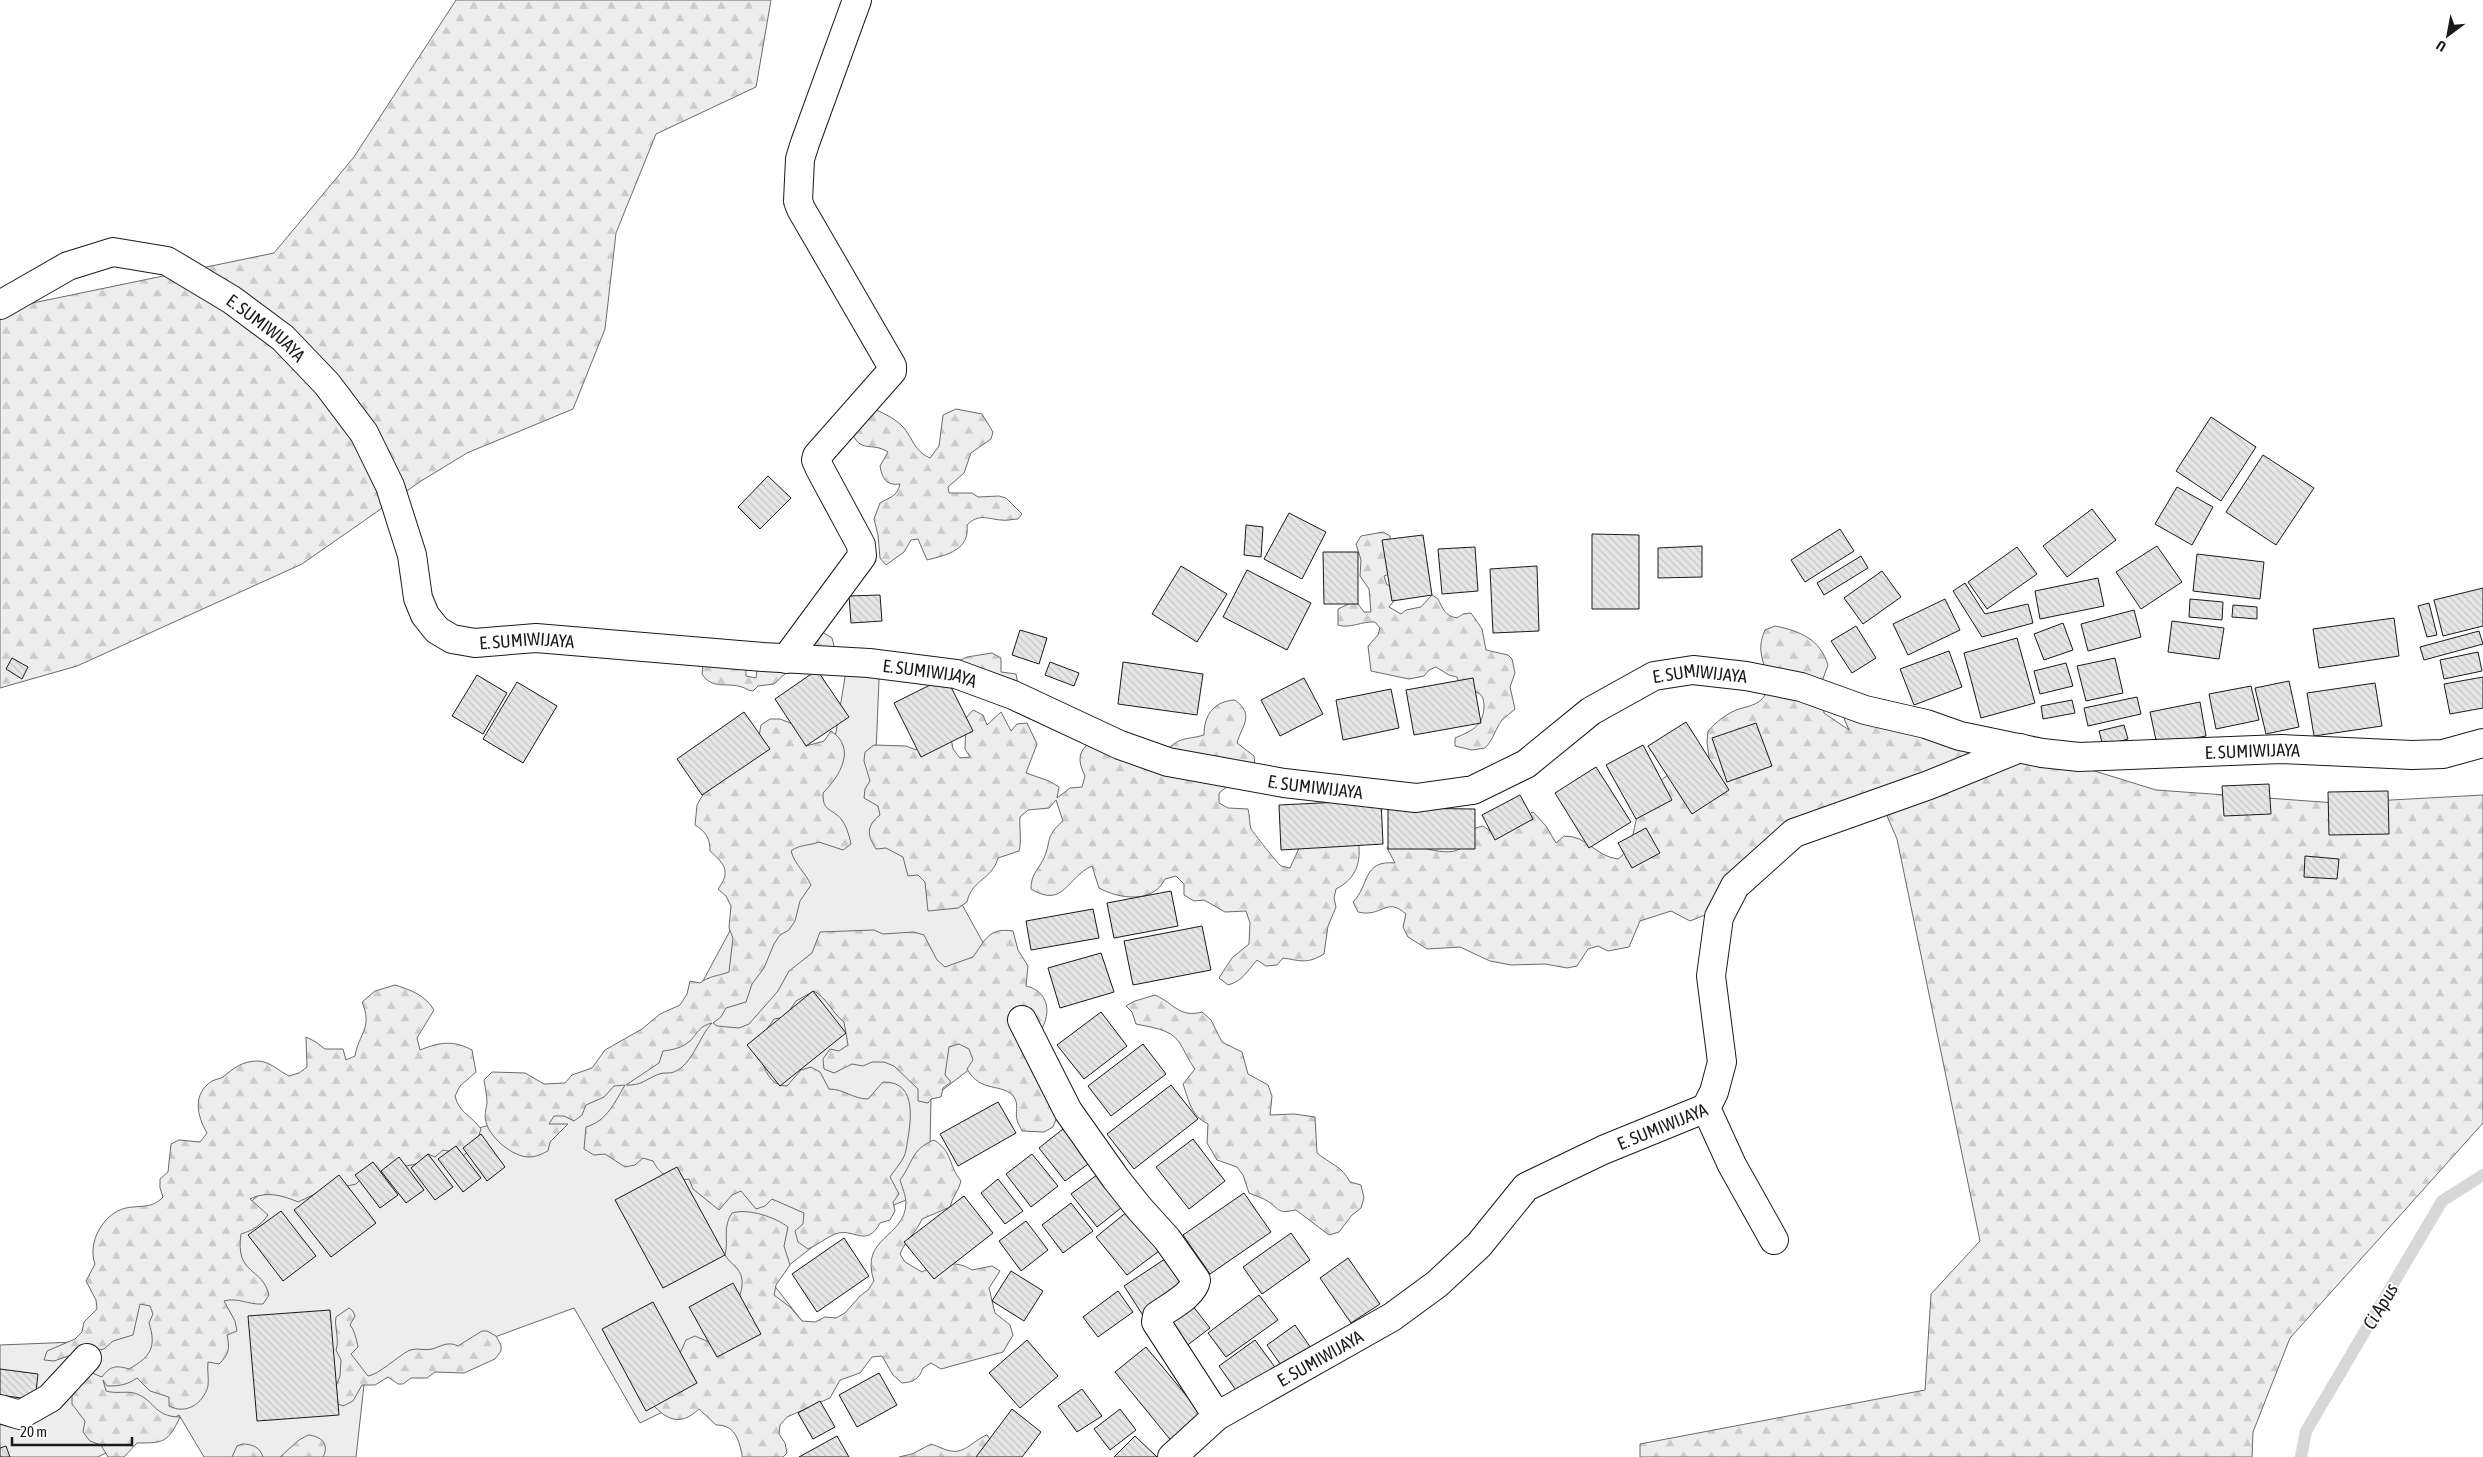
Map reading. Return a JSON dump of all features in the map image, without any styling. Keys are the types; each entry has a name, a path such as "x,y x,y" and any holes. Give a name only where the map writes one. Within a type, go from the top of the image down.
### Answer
{"street":[{"path":"786,658 862,556 861,545 820,469 816,460 817,456 892,371 892,366 798,201 800,158 857,0"},
{"name":"E. SUMIWIJAYA","path":"0,305 68,266 113,252 167,262 232,300 283,338 327,384 364,434 390,486 412,555 418,598 424,615 437,630 452,639 475,643 536,638 869,663 956,674 1013,695 1112,741 1168,762 1284,783 1416,798 1472,790 1526,764 1592,711 1654,676 1693,670 1746,676 1801,687 1866,710 1926,724 1960,736 2079,757 2281,749 2412,755 2443,754 2483,743"},
{"name":"E. SUMIWIJAYA","path":"1172,1457 1217,1416 1392,1317 1437,1284 1479,1245 1526,1187 1603,1150 1706,1108 1714,1092 1722,1062 1711,976 1719,918 1735,886 1794,833 1929,785 2020,748"},
{"path":"1022,1020 1068,1111 1116,1179 1138,1208 1167,1239 1196,1280 1195,1286 1190,1292 1156,1316 1156,1322 1217,1416"},
{"path":"1706,1108 1732,1165 1774,1240"},
{"path":"1,1410 20,1415 50,1398 87,1358"}],"green space":[{"path":"456,0 771,0 756,87 656,134 616,233 605,329 573,409 467,453 421,481 302,564 77,666 0,688 0,297 28,304 274,253 354,157"},
{"path":"874,409 901,425 918,449 930,458 939,446 943,415 956,409 982,414 993,432 991,439 971,453 964,473 948,487 949,493 972,493 978,497 999,496 1006,498 1022,514 1018,519 975,519 967,525 965,540 961,546 942,556 927,560 918,539 911,540 904,552 886,565 880,558 878,535 874,519 880,503 895,494 900,484 891,484 882,474 880,466 888,452 876,447 862,445 854,438 851,430"},
{"path":"1383,532 1390,536 1392,573 1384,576 1387,585 1394,586 1397,597 1389,607 1401,614 1406,610 1421,607 1432,595 1438,599 1445,612 1450,616 1457,618 1463,614 1471,613 1482,629 1486,650 1508,655 1512,659 1515,673 1510,687 1515,709 1502,720 1485,748 1472,750 1455,746 1455,738 1479,724 1484,705 1480,694 1460,685 1457,677 1449,675 1436,667 1429,670 1424,676 1409,679 1371,671 1368,646 1378,635 1380,628 1375,622 1347,626 1338,625 1338,609 1351,603 1358,604 1364,612 1371,612 1369,589 1360,576 1361,560 1356,544 1361,536"},
{"path":"1775,626 1801,634 1820,649 1828,665 1821,684 1824,713 1849,730 1832,690 2156,790 2336,803 2483,795 2483,1123 2290,1338 2253,1432 2252,1457 1640,1457 1640,1444 1925,1390 1931,1294 1980,1241 1897,839 1880,800 1813,824 1710,913 1690,921 1671,911 1640,921 1629,947 1608,951 1598,946 1588,949 1577,966 1567,968 1545,964 1511,965 1490,961 1460,947 1427,949 1408,937 1403,927 1406,914 1399,909 1388,907 1373,912 1358,912 1353,902 1368,875 1377,865 1395,863 1387,848 1393,839 1439,851 1456,851 1465,843 1472,829 1483,826 1490,831 1533,812 1546,826 1556,843 1564,836 1573,837 1586,842 1603,854 1618,859 1627,849 1641,806 1655,786 1664,778 1677,771 1710,765 1707,742 1708,731 1728,714 1755,704 1765,695 1768,683 1761,652 1761,643 1765,630"},
{"path":"822,632 832,638 836,653 787,672 774,684 758,686 751,691 743,687 715,684 706,679 702,674 703,665 746,669 746,676 756,678 757,670"},
{"path":"849,653 880,655 874,802 954,890 1028,1024 931,1099 929,1191 838,1227 770,1280 802,1321 714,1387 640,1423 574,1308 364,1385 356,1457 204,1457 179,1415 98,1457 0,1457 0,1345 75,1342 269,1187 543,1110 683,1018 808,786 834,744"},
{"path":"992,653 1001,658 1001,672 1016,674 1018,684 952,664 967,657"},
{"path":"1235,700 1241,705 1246,715 1237,743 1254,756 1255,765 1219,793 1219,803 1228,808 1248,809 1251,829 1281,866 1290,868 1300,846 1358,840 1359,856 1356,869 1343,885 1336,889 1334,898 1336,907 1328,926 1324,954 1313,959 1304,961 1283,958 1277,965 1266,966 1257,960 1241,978 1228,985 1219,978 1232,958 1249,944 1250,923 1246,911 1225,912 1204,900 1194,901 1184,895 1184,884 1176,876 1165,879 1160,887 1152,893 1144,896 1126,897 1099,888 1092,866 1058,893 1051,895 1042,894 1031,889 1033,877 1046,854 1053,831 1063,821 1056,800 1049,808 1028,810 1020,817 1019,851 998,858 991,871 973,889 967,902 958,908 928,911 925,882 918,875 908,876 903,857 886,848 876,849 871,839 870,827 880,815 878,806 864,798 865,789 870,781 864,761 865,752 874,745 906,746 916,750 923,743 951,738 953,749 960,758 970,757 965,749 966,718 973,710 983,715 987,725 1001,712 1011,731 1017,724 1027,723 1037,744 1026,773 1049,781 1059,787 1057,798 1070,788 1082,787 1085,776 1080,757 1085,747 1101,735 1166,751 1175,743 1184,739 1204,735 1206,721 1212,710 1221,703"},
{"path":"770,719 780,719 798,726 806,746 824,741 831,731 839,738 843,745 843,762 835,779 823,793 823,798 826,807 840,818 844,824 851,844 843,850 819,842 798,847 791,851 811,885 800,901 795,921 789,930 780,935 774,944 764,968 752,984 746,1002 726,1008 721,1017 713,1023 717,1026 739,1028 749,1024 778,991 789,971 812,953 820,932 874,930 883,934 914,932 924,935 937,960 945,967 973,957 988,936 993,933 1005,930 1013,931 1018,950 1028,966 1026,986 1039,992 1046,1003 1046,1016 1041,1030 1057,1117 1053,1127 1044,1132 1022,1131 1017,1120 1014,1097 1004,1090 985,1085 973,1077 967,1069 973,1060 969,1049 959,1044 949,1047 945,1075 951,1082 943,1088 941,1097 931,1099 928,1103 918,1101 918,1089 894,1066 884,1062 872,1062 863,1066 852,1064 834,1073 824,1069 823,1059 830,1049 839,1051 848,1045 844,1022 823,998 814,991 796,1001 785,1017 774,1019 766,1032 762,1043 762,1051 768,1075 779,1085 787,1086 801,1070 811,1067 820,1072 829,1089 863,1099 868,1099 883,1082 895,1084 903,1089 908,1097 910,1118 905,1153 890,1177 899,1194 893,1202 895,1211 890,1220 880,1223 870,1235 835,1234 808,1249 798,1242 795,1231 803,1224 804,1213 772,1199 765,1206 756,1209 741,1191 732,1195 719,1210 693,1189 689,1179 677,1180 668,1177 660,1171 653,1161 643,1158 635,1165 625,1167 605,1154 594,1155 584,1149 586,1127 605,1116 625,1085 614,1086 604,1097 586,1105 582,1115 574,1121 564,1116 554,1116 549,1124 568,1124 550,1142 548,1151 534,1156 529,1157 516,1154 503,1146 488,1128 485,1117 487,1103 484,1080 492,1072 525,1073 544,1084 565,1083 572,1075 592,1068 605,1050 642,1029 660,1014 680,1005 687,994 690,981 700,983 710,977 729,972 733,938 729,928 731,906 726,896 718,889 725,873 723,864 710,851 707,836 695,825 697,805 709,784 759,736 761,725","holes":["712,1023 691,1057 680,1068 672,1073 659,1074 640,1083 626,1085 659,1063 663,1051 684,1045 701,1028"]},
{"path":"395,985 422,997 434,1010 417,1038 420,1050 434,1045 452,1043 472,1050 476,1072 460,1086 455,1096 459,1106 481,1129 476,1144 460,1159 453,1152 443,1150 435,1157 428,1154 421,1163 401,1167 395,1177 371,1169 356,1184 317,1193 298,1202 274,1195 262,1195 250,1199 268,1215 257,1227 241,1234 240,1247 245,1264 261,1279 269,1295 263,1304 234,1300 224,1301 235,1321 237,1331 227,1335 228,1351 225,1358 219,1364 208,1362 208,1386 206,1392 198,1403 193,1406 182,1409 169,1406 169,1397 150,1391 137,1378 126,1384 115,1386 107,1386 103,1380 106,1391 134,1393 146,1399 164,1414 180,1417 172,1432 164,1440 153,1443 137,1443 124,1457 108,1457 101,1445 90,1441 83,1432 85,1421 72,1404 72,1393 82,1374 92,1373 102,1377 114,1367 129,1369 147,1356 152,1345 149,1323 153,1314 150,1306 140,1304 133,1335 113,1341 104,1349 74,1354 54,1361 44,1360 47,1351 75,1339 82,1332 84,1322 97,1309 96,1300 86,1281 95,1264 93,1247 99,1230 110,1216 118,1211 150,1205 163,1197 160,1179 168,1172 171,1144 179,1140 200,1142 207,1133 201,1120 198,1106 201,1092 212,1081 252,1061 262,1061 289,1076 299,1073 307,1067 306,1037 325,1049 343,1049 346,1060 355,1056 366,1024 362,1002 375,991"},
{"path":"1155,995 1182,1012 1202,1012 1211,1020 1222,1042 1242,1052 1248,1074 1268,1085 1272,1096 1270,1115 1294,1114 1315,1117 1317,1153 1339,1169 1350,1182 1361,1185 1364,1198 1361,1208 1352,1215 1339,1232 1329,1235 1296,1210 1281,1211 1267,1201 1249,1193 1243,1175 1237,1167 1217,1160 1207,1143 1208,1124 1202,1121 1194,1112 1183,1084 1195,1069 1181,1045 1171,1034 1165,1031 1136,1024 1132,1012 1126,1006"},
{"path":"934,1140 947,1154 961,1181 960,1185 950,1207 922,1219 900,1254 905,1262 922,1272 934,1266 947,1264 960,1265 972,1270 992,1266 1000,1271 989,1288 995,1313 1010,1325 1013,1335 1003,1352 941,1369 931,1363 923,1368 916,1379 902,1383 893,1375 882,1356 872,1357 860,1373 840,1380 830,1398 787,1417 780,1425 779,1434 785,1443 787,1453 783,1457 742,1457 739,1442 734,1433 727,1427 716,1425 699,1409 686,1418 675,1419 669,1418 652,1404 673,1358 681,1351 686,1340 695,1336 713,1344 734,1309 741,1290 742,1281 738,1269 725,1255 726,1229 732,1213 761,1214 788,1227 784,1246 790,1265 776,1285 774,1295 790,1307 802,1321 815,1322 825,1317 836,1318 845,1313 868,1290 874,1281 871,1266 877,1246 904,1215 906,1200 900,1180 917,1152"},
{"path":"349,1308 355,1316 350,1325 358,1347 351,1354 368,1376 377,1373 408,1351 432,1349 448,1344 458,1346 482,1331 487,1331 496,1336 501,1345 501,1351 495,1359 464,1373 435,1372 427,1378 411,1378 403,1384 398,1384 388,1377 375,1385 362,1385 353,1401 343,1406 338,1404 336,1386 340,1376 341,1360 336,1350 336,1317"},
{"path":"308,1435 317,1437 323,1442 325,1452 323,1457 280,1457 299,1440"},
{"path":"987,1435 993,1443 984,1457 899,1457 912,1454 931,1444 948,1450 961,1450"},
{"path":"242,1444 255,1447 263,1457 232,1457 237,1446"}],"building":[{"path":"2211,417 2256,447 2221,501 2176,471"},
{"path":"2263,455 2314,488 2276,545 2226,512"},
{"path":"768,476 791,498 760,529 738,507"},
{"path":"2177,487 2213,507 2192,545 2155,524"},
{"path":"2092,509 2116,540 2067,577 2043,546"},
{"path":"1289,513 1326,532 1302,579 1264,559"},
{"path":"1246,525 1263,527 1261,557 1244,555"},
{"path":"1840,529 1854,551 1805,582 1791,560"},
{"path":"1592,534 1639,535 1639,609 1592,609"},
{"path":"1423,535 1432,595 1392,601 1382,540"},
{"path":"1702,546 1702,577 1658,578 1658,548"},
{"path":"2157,546 2182,582 2141,609 2116,572"},
{"path":"1475,547 1478,591 1442,594 1438,549"},
{"path":"2017,547 2037,574 1987,609 1968,582"},
{"path":"1323,552 1358,552 1358,604 1324,604"},
{"path":"2197,554 2264,562 2260,599 2193,591"},
{"path":"1861,556 1868,568 1824,595 1817,583"},
{"path":"1181,566 1227,594 1197,642 1152,614"},
{"path":"1537,566 1539,631 1493,633 1490,569"},
{"path":"1247,570 1311,603 1287,650 1223,617"},
{"path":"1882,571 1901,597 1863,624 1844,598"},
{"path":"2098,578 2104,606 2040,619 2035,591"},
{"path":"1965,583 1985,614 2028,604 2033,623 1982,637 1953,591"},
{"path":"2483,588 2483,626 2443,636 2434,600"},
{"path":"880,595 882,621 851,623 849,596"},
{"path":"1945,599 1960,630 1908,655 1893,624"},
{"path":"2190,599 2223,602 2222,620 2189,617"},
{"path":"2429,603 2437,635 2427,637 2418,606"},
{"path":"2233,605 2257,607 2257,619 2232,617"},
{"path":"2134,610 2141,637 2088,651 2081,624"},
{"path":"2394,618 2399,656 2319,668 2313,629"},
{"path":"2172,621 2224,628 2219,659 2168,652"},
{"path":"2063,623 2073,650 2044,660 2034,634"},
{"path":"1856,626 1876,658 1852,673 1831,641"},
{"path":"1020,630 1047,638 1039,664 1012,655"},
{"path":"2479,631 2483,644 2424,660 2420,647"},
{"path":"2017,638 2035,703 1981,718 1964,653"},
{"path":"1949,651 1962,687 1914,705 1900,669"},
{"path":"2478,652 2482,671 2444,679 2440,660"},
{"path":"12,658 28,667 22,679 6,669"},
{"path":"2115,658 2123,693 2086,701 2077,666"},
{"path":"1050,662 1079,673 1074,686 1045,675"},
{"path":"1123,662 1203,674 1197,715 1118,704"},
{"path":"2066,663 2073,686 2040,694 2034,671"},
{"path":"817,670 849,717 806,746 775,699"},
{"path":"477,675 507,693 483,734 452,716"},
{"path":"946,677 973,731 921,757 894,703"},
{"path":"2483,677 2483,708 2450,714 2444,684"},
{"path":"1304,678 1323,714 1280,736 1261,700"},
{"path":"1473,678 1481,723 1414,735 1406,690"},
{"path":"2289,681 2299,727 2266,734 2255,688"},
{"path":"517,682 557,706 523,763 483,739"},
{"path":"2375,683 2382,726 2314,736 2307,693"},
{"path":"2251,686 2259,720 2216,729 2209,694"},
{"path":"1391,689 1399,728 1343,740 1336,700"},
{"path":"2137,697 2141,714 2088,726 2084,708"},
{"path":"2072,700 2075,713 2043,719 2041,706"},
{"path":"2200,702 2206,736 2157,745 2150,712"},
{"path":"744,712 770,749 702,795 677,759"},
{"path":"1686,722 1729,790 1692,814 1648,746"},
{"path":"1756,723 1772,766 1727,782 1712,738"},
{"path":"2124,725 2128,739 2103,746 2099,731"},
{"path":"1643,745 1672,800 1636,819 1606,765"},
{"path":"1596,767 1631,822 1589,848 1555,793"},
{"path":"2269,784 2271,814 2224,816 2222,786"},
{"path":"2388,791 2389,834 2329,835 2328,792"},
{"path":"1520,795 1533,819 1495,840 1482,815"},
{"path":"1381,800 1383,844 1281,850 1279,805"},
{"path":"1388,808 1475,809 1475,849 1388,849"},
{"path":"1646,828 1660,853 1632,868 1618,843"},
{"path":"2305,856 2339,859 2337,879 2304,877"},
{"path":"1171,891 1178,926 1114,938 1107,903"},
{"path":"1093,909 1099,938 1031,950 1026,921"},
{"path":"1202,926 1211,970 1133,985 1124,941"},
{"path":"1101,953 1114,992 1060,1008 1048,968"},
{"path":"813,991 846,1033 780,1086 747,1045"},
{"path":"1101,1012 1127,1046 1084,1079 1057,1045"},
{"path":"1143,1044 1166,1074 1111,1116 1088,1086"},
{"path":"1171,1085 1198,1119 1134,1169 1107,1134"},
{"path":"998,1102 1016,1133 958,1166 940,1134"},
{"path":"1068,1125 1095,1159 1065,1181 1039,1148"},
{"path":"481,1134 505,1167 487,1181 463,1148"},
{"path":"1193,1139 1225,1181 1189,1209 1156,1167"},
{"path":"456,1146 481,1178 463,1192 438,1159"},
{"path":"428,1154 453,1187 435,1200 411,1168"},
{"path":"1032,1154 1058,1186 1031,1207 1006,1174"},
{"path":"399,1157 424,1190 406,1203 381,1171"},
{"path":"373,1162 398,1195 380,1208 355,1175"},
{"path":"677,1167 725,1255 663,1288 615,1200"},
{"path":"1101,1172 1126,1204 1097,1227 1071,1194"},
{"path":"339,1175 376,1223 331,1257 294,1210"},
{"path":"998,1179 1023,1211 1005,1224 981,1193"},
{"path":"1244,1193 1271,1232 1210,1274 1183,1235"},
{"path":"964,1196 993,1233 934,1279 904,1242"},
{"path":"1071,1203 1093,1231 1063,1253 1042,1225"},
{"path":"281,1211 316,1256 283,1281 248,1235"},
{"path":"1128,1211 1159,1251 1127,1275 1096,1237"},
{"path":"1026,1221 1048,1250 1021,1271 999,1241"},
{"path":"1291,1233 1310,1260 1262,1294 1243,1267"},
{"path":"844,1238 869,1276 817,1312 792,1274"},
{"path":"1168,1257 1189,1288 1144,1317 1124,1286"},
{"path":"1348,1258 1380,1304 1351,1323 1320,1278"},
{"path":"1011,1271 1043,1291 1024,1321 992,1301"},
{"path":"733,1283 761,1334 717,1357 689,1307"},
{"path":"1118,1291 1133,1312 1098,1337 1083,1317"},
{"path":"1259,1295 1278,1320 1226,1357 1208,1333"},
{"path":"653,1302 697,1383 646,1411 602,1329"},
{"path":"1192,1305 1210,1328 1185,1347 1167,1323"},
{"path":"330,1310 339,1415 257,1421 248,1316"},
{"path":"1295,1325 1311,1348 1283,1368 1267,1345"},
{"path":"1027,1340 1058,1376 1020,1408 989,1373"},
{"path":"1255,1340 1277,1370 1240,1396 1219,1366"},
{"path":"1146,1347 1205,1418 1173,1443 1115,1372"},
{"path":"0,1369 38,1374 35,1400 0,1395"},
{"path":"879,1373 897,1405 857,1427 839,1395"},
{"path":"1082,1389 1102,1416 1077,1432 1058,1406"},
{"path":"820,1401 835,1427 813,1439 798,1413"},
{"path":"1012,1409 1041,1432 1022,1457 976,1457"},
{"path":"1120,1409 1136,1430 1110,1450 1094,1429"},
{"path":"837,1436 849,1457 799,1457"},
{"path":"1135,1436 1157,1457 1114,1457"},
{"path":"6,1446 10,1457 0,1457 0,1448"}],"waterway":[{"name":"Ci Apus","path":"2301,1457 2306,1431 2442,1201 2483,1175"}]}
